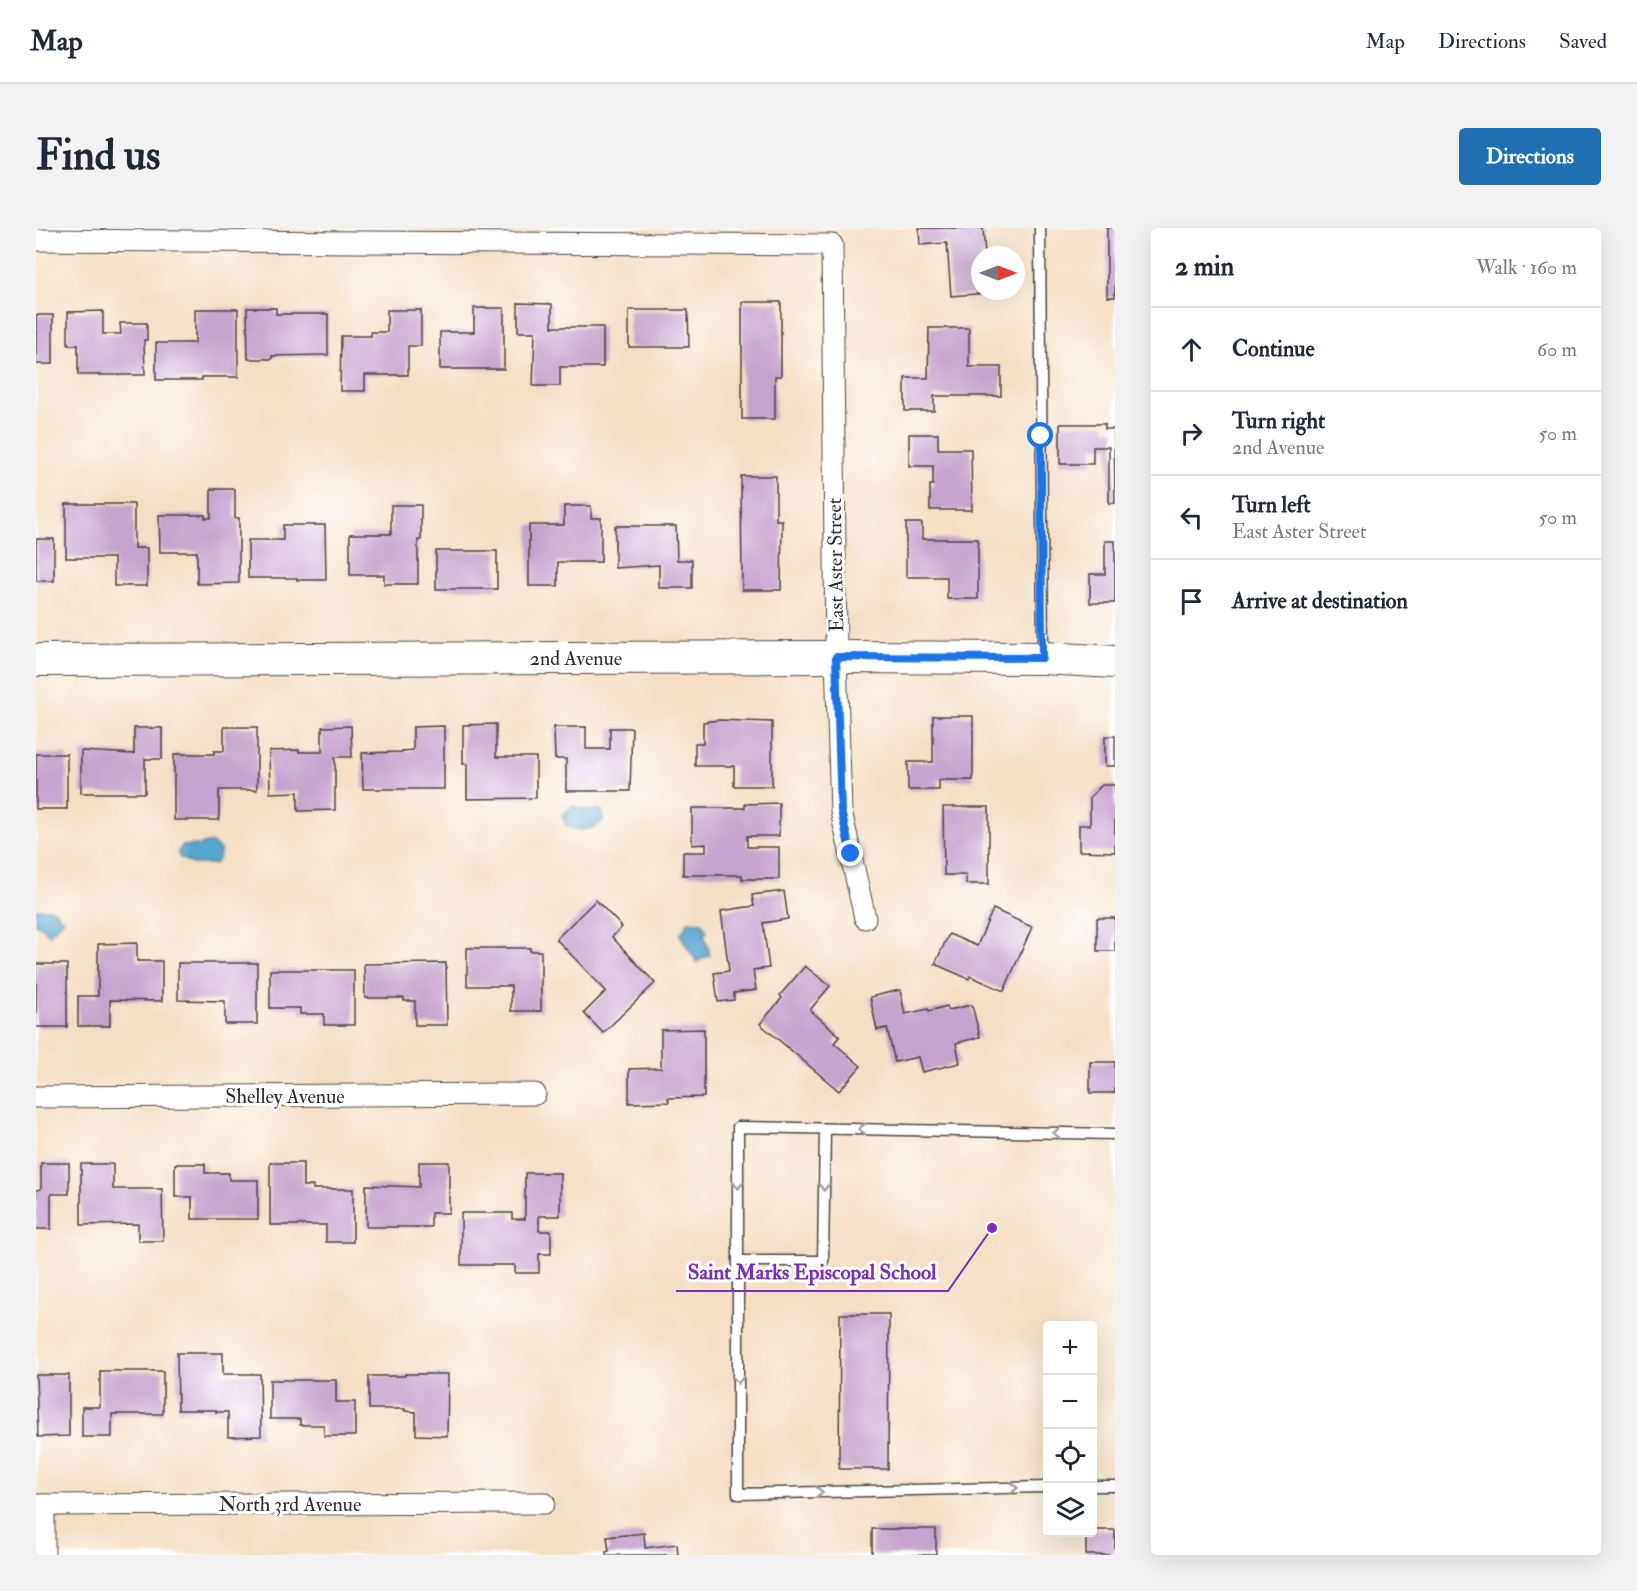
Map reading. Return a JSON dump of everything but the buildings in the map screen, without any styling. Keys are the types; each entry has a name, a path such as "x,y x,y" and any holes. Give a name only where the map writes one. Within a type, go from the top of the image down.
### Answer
{"street":[{"name":"East Aster Street","path":"36,240 832,245 836,657 841,811 866,918"},
{"name":"2nd Avenue","path":"36,660 836,657 1042,658 1115,662"},
{"name":"Shelley Avenue","path":"36,1097 535,1095"},
{"name":"North 3rd Avenue","path":"40,1505 544,1503"},
{"path":"40,1505 44,1555"}],"lane":[{"path":"1040,228 1042,658"},
{"path":"1043,1487 738,1494 738,1127 1115,1134"},
{"path":"738,1261 823,1261 825,1129"},
{"path":"1097,1486 1115,1486"}],"water":[{"path":"573,806 586,810 600,810 603,813 603,821 592,828 573,829 564,821 562,815"},
{"path":"212,843 220,850 215,864 192,864 179,857 178,852 182,846"},
{"path":"36,909 53,909 63,920 49,935 43,927 36,925"},
{"path":"689,921 702,922 707,932 704,934 710,955 697,962 680,935"}],"place":[{"name":"Saint Marks Episcopal School","path":"992,1228"}],"route":[{"path":"851,854 841,811 836,657 1042,658 1041,436"}]}
